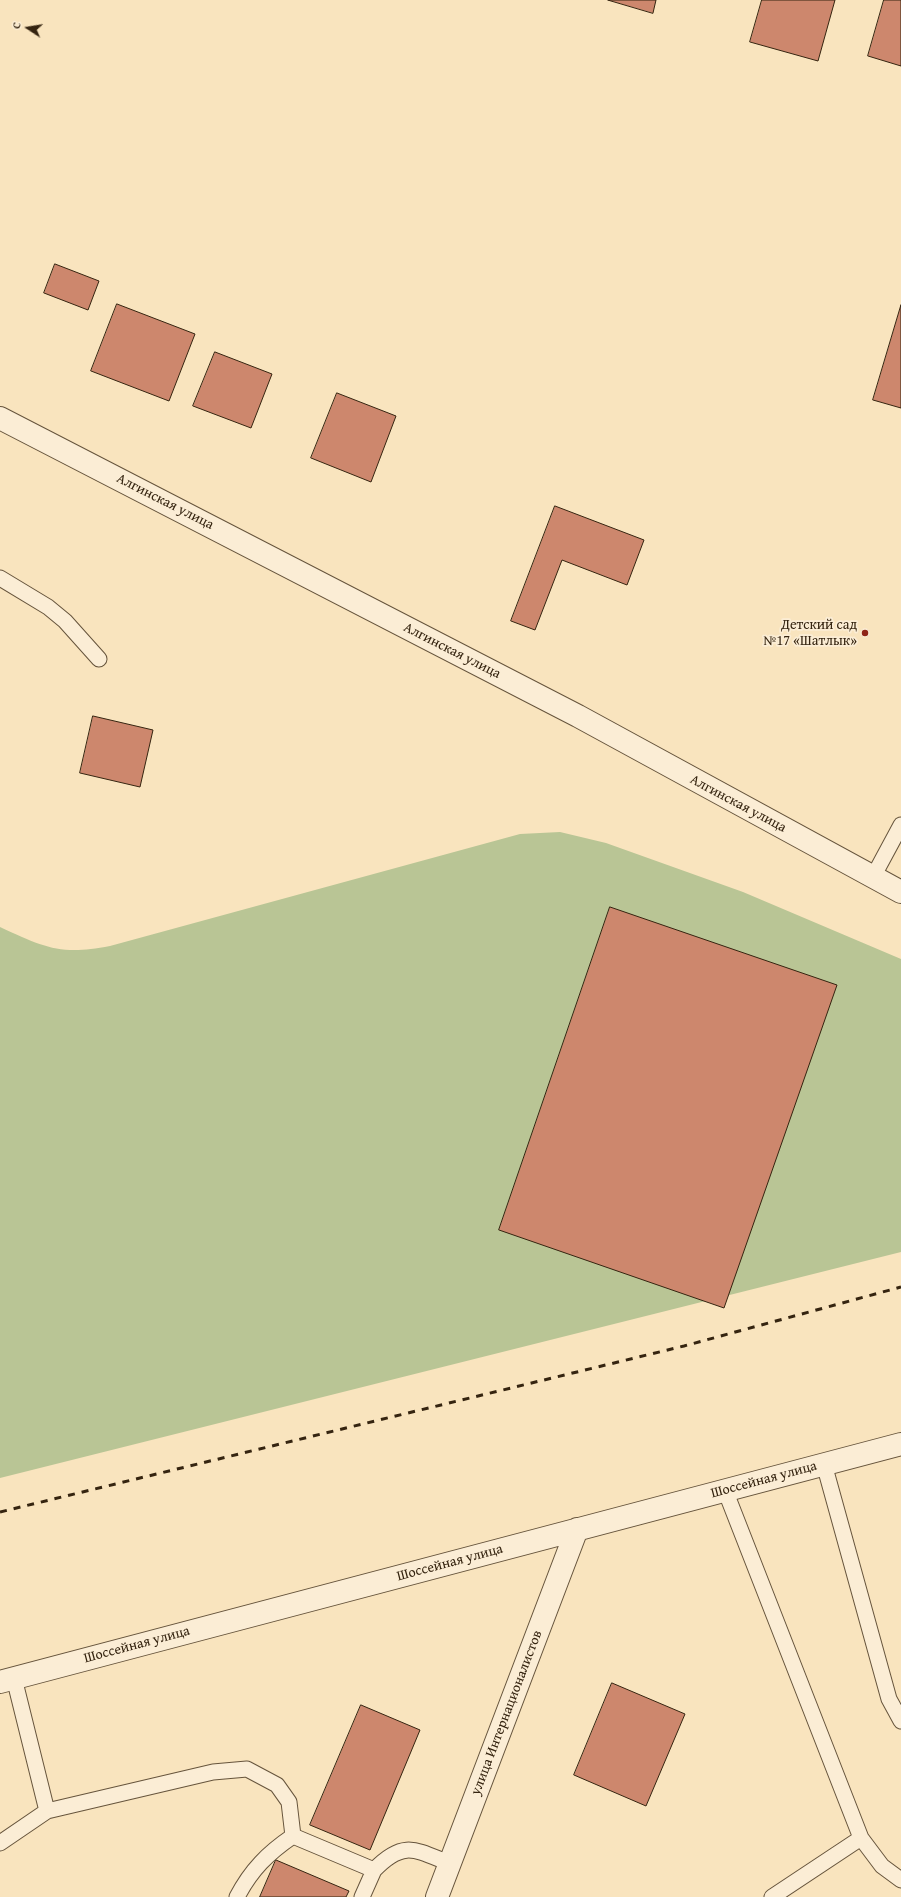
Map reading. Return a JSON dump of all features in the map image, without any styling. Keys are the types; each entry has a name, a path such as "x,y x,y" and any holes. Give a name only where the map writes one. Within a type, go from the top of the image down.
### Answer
{"street":[{"name":"Алгинская улица","path":"0,418 578,716 901,892"},
{"name":"Шоссейная улица","path":"7,1680 901,1444"},
{"name":"улица Интернационалистов","path":"437,1897 451,1864 577,1529"}],"lane":[{"path":"0,578 48,607 65,621 100,659"},
{"path":"873,877 901,825"},
{"path":"824,1464 889,1699 901,1721"},
{"path":"725,1490 861,1838 882,1866 901,1880"},
{"path":"7,1680 47,1811"},
{"path":"0,1843 47,1811 213,1772 247,1769 277,1785 289,1802 293,1836"},
{"path":"293,1836 374,1870"},
{"path":"237,1897 247,1878 261,1862 274,1849 293,1836"},
{"path":"772,1897 861,1838"},
{"path":"362,1897 374,1870 385,1858 398,1852 414,1849 451,1864"}],"green space":[{"path":"560,832 606,843 743,892 901,959 901,1252 0,1478 0,927 29,940 53,948 65,950 93,949 110,946 520,834"}],"building":[{"path":"608,0 656,0 653,13"},
{"path":"762,0 835,0 818,61 750,42"},
{"path":"884,0 901,0 901,66 868,56"},
{"path":"55,264 99,281 88,310 44,293"},
{"path":"117,304 195,334 169,401 91,371"},
{"path":"901,305 901,408 873,400"},
{"path":"215,352 272,374 251,428 193,406"},
{"path":"337,393 396,416 371,482 311,458"},
{"path":"555,506 644,540 627,585 562,560 535,630 511,621"},
{"path":"93,716 153,730 140,787 80,773"},
{"path":"610,907 837,985 724,1308 499,1230"},
{"path":"612,1683 685,1714 646,1806 574,1775"},
{"path":"361,1705 420,1730 370,1850 310,1825"},
{"path":"276,1860 349,1891 346,1897 260,1897"}],"railway":[{"path":"0,1512 684,1346 901,1287"}],"place":[{"name":"Детский сад №17 «Шатлык»","path":"865,633"}]}
